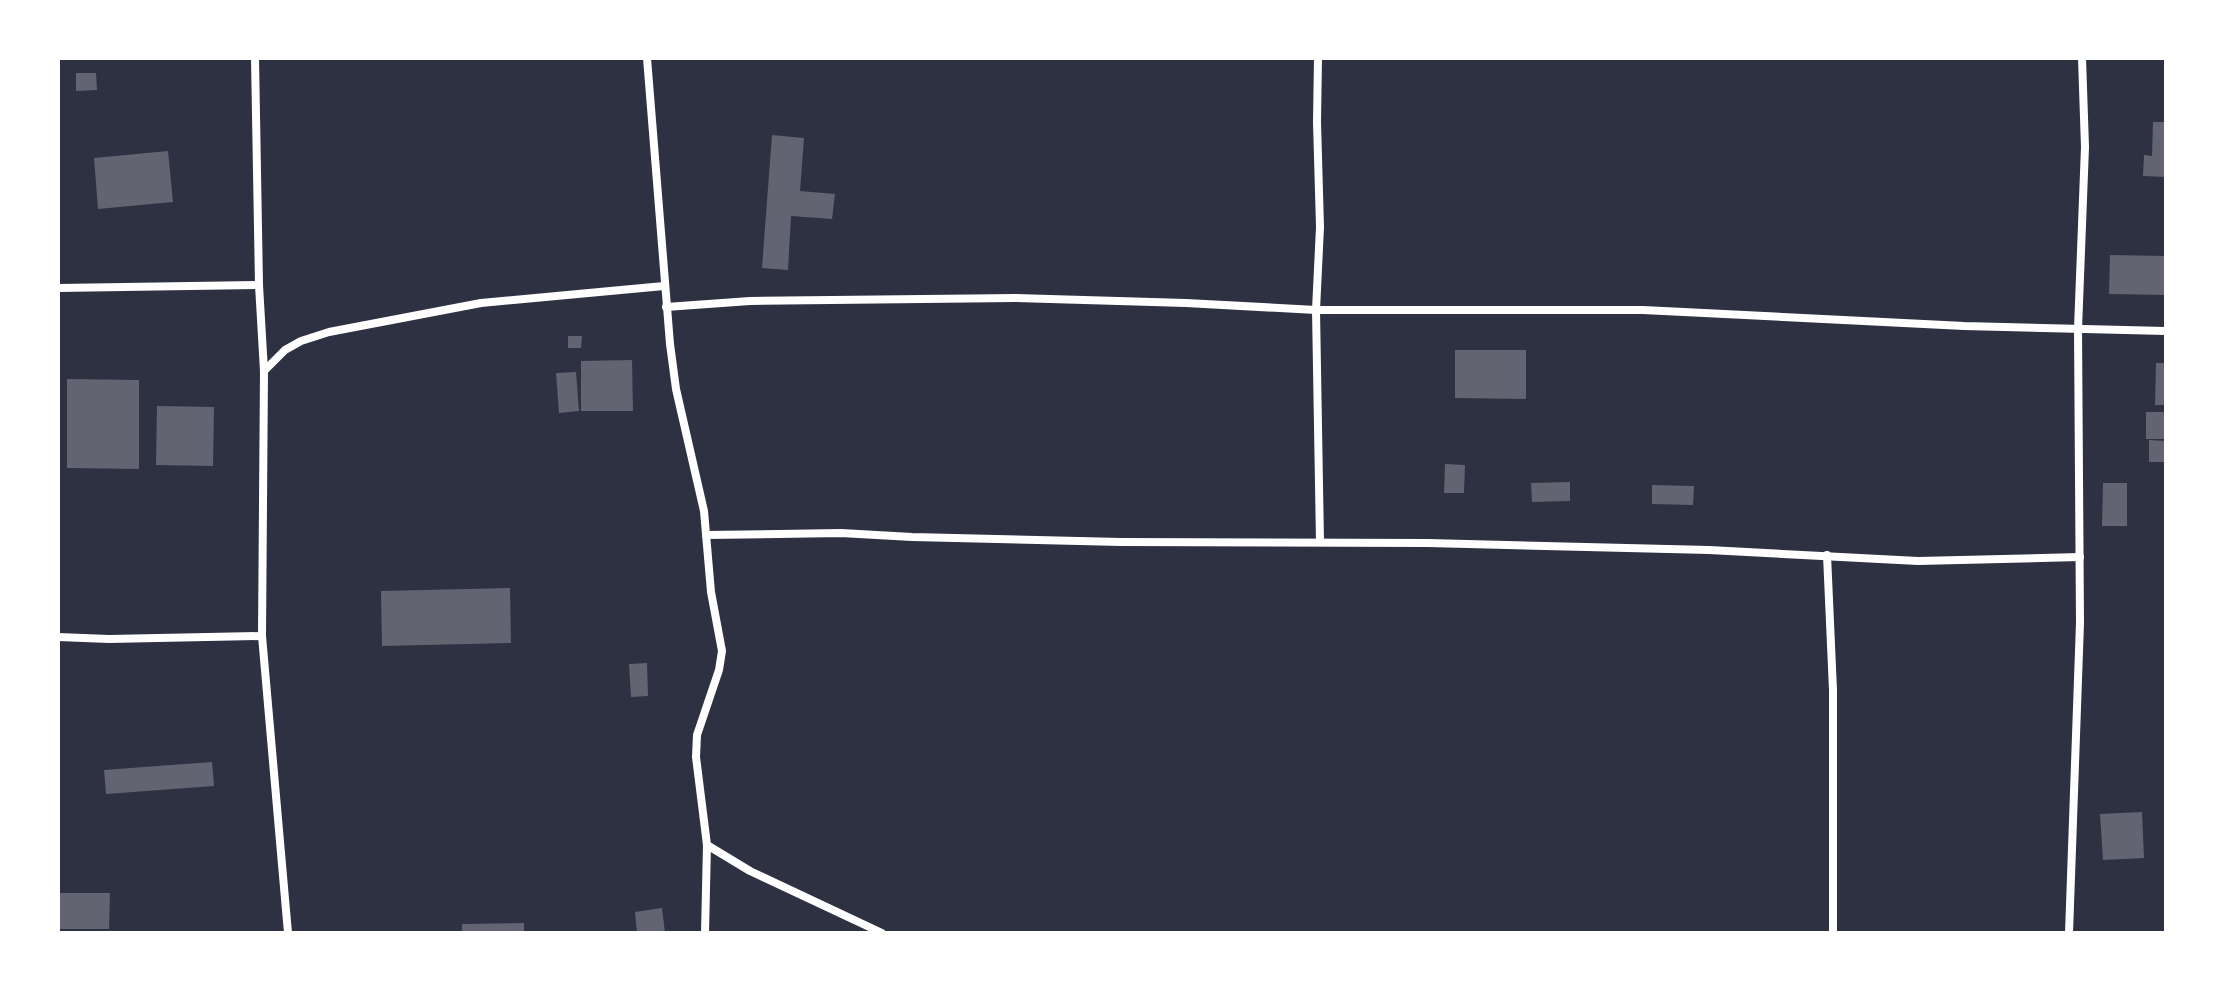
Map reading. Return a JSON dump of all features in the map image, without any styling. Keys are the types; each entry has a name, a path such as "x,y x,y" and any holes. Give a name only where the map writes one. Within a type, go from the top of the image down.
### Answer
{"street":[{"path":"255,58 259,285 264,371 262,636 288,933"},
{"path":"647,58 664,286 676,389 695,466 722,651 719,670 697,735 696,757 707,845 705,933"},
{"path":"1318,58 1320,227 1316,310 1320,542"},
{"path":"2069,933 2080,557 2078,329 2085,147 2082,58"},
{"path":"58,288 259,285"},
{"path":"264,371 285,350 329,332 481,303 664,286"},
{"path":"666,307 750,301 900,297 1186,303 1316,310 1643,310 2166,331"},
{"path":"706,535 841,533 1106,542 1599,547 1918,561 2080,557"},
{"path":"1827,555 1833,690 1833,933"},
{"path":"58,637 262,636"},
{"path":"707,845 750,871 882,933"}],"building":[{"path":"76,73 96,73 97,90 76,91"},
{"path":"2153,122 2166,122 2166,177 2143,176 2144,155 2152,156"},
{"path":"772,135 804,138 800,191 835,194 832,219 791,216 788,270 762,268"},
{"path":"168,151 173,202 98,209 94,158"},
{"path":"2110,255 2166,256 2166,295 2109,294"},
{"path":"568,336 582,336 581,348 568,348"},
{"path":"1455,350 1526,350 1526,399 1455,398"},
{"path":"632,360 633,411 581,411 581,361"},
{"path":"2156,363 2166,363 2166,405 2155,405"},
{"path":"576,372 579,411 559,413 556,373"},
{"path":"67,379 139,380 139,469 67,468"},
{"path":"157,406 214,407 213,466 156,465"},
{"path":"2146,412 2166,412 2166,439 2146,439"},
{"path":"2149,440 2166,441 2166,462 2149,462"},
{"path":"1445,464 1465,465 1464,493 1444,493"},
{"path":"1570,482 1570,501 1532,502 1531,483"},
{"path":"2103,483 2127,483 2127,526 2102,526"},
{"path":"1652,485 1694,486 1693,505 1652,504"},
{"path":"510,588 511,643 382,646 381,591"},
{"path":"647,663 648,696 631,697 629,664"},
{"path":"212,762 214,786 106,794 104,770"},
{"path":"2142,812 2144,858 2103,860 2100,814"},
{"path":"58,893 110,893 109,929 58,929"},
{"path":"662,908 665,933 637,933 635,912"},
{"path":"524,923 524,933 462,933 462,924"}]}
